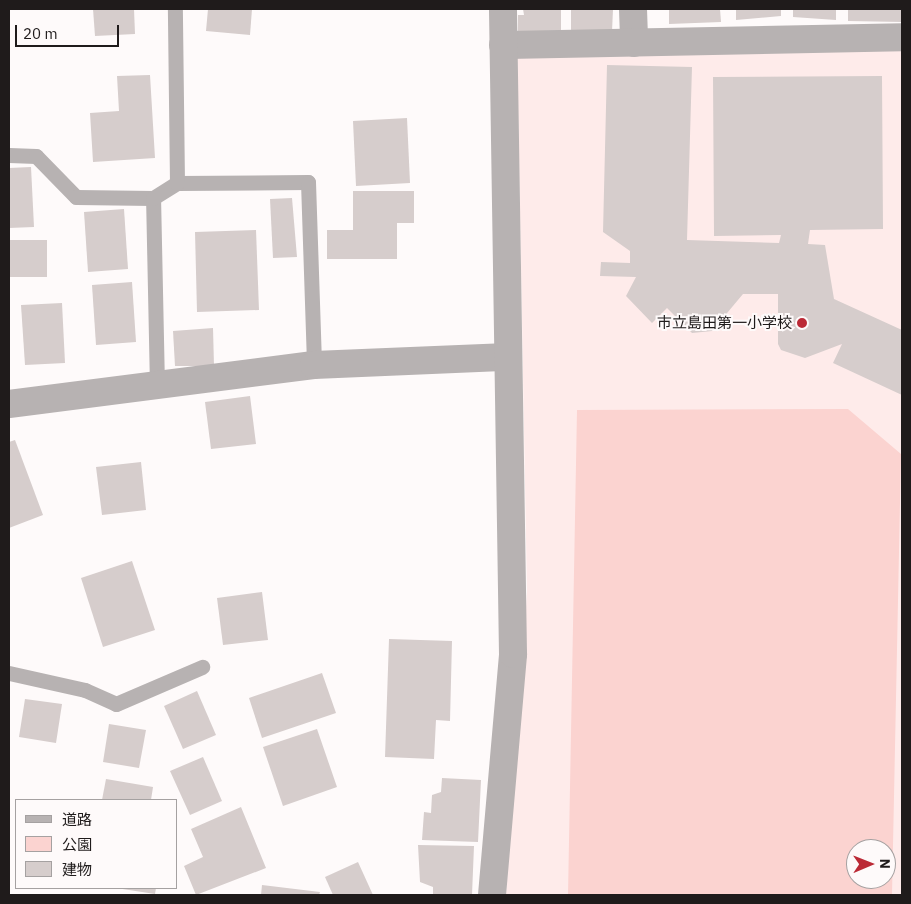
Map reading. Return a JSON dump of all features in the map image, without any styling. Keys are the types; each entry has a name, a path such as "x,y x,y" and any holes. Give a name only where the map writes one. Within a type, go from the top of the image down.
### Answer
{"street":[{"path":"492,895 513,654 503,9"},
{"path":"633,9 634,43"},
{"path":"503,46 902,37"},
{"path":"9,404 314,366 508,357"}],"lane":[{"path":"176,9 177,183"},
{"path":"9,155 36,156 76,197 153,198 177,183 308,182 314,366"},
{"path":"153,198 157,386"},
{"path":"9,674 85,690 116,704 202,666"}],"shaded area":[{"path":"902,45 902,895 506,895 527,592 517,50"}],"green space":[{"path":"848,409 901,454 893,839 846,839 846,889 892,889 892,895 568,895 577,410"}],"building":[{"path":"93,9 134,9 135,34 95,36"},
{"path":"208,9 252,9 250,35 206,31"},
{"path":"523,9 561,9 561,40 518,40 518,15 524,15"},
{"path":"571,9 613,9 612,32 571,31"},
{"path":"669,9 720,9 721,22 669,24"},
{"path":"736,9 781,9 781,16 736,20"},
{"path":"793,9 836,9 836,20 793,17"},
{"path":"848,9 902,9 902,22 848,21"},
{"path":"607,65 692,67 687,240 779,243 781,235 714,236 713,77 882,76 883,229 810,230 808,244 825,245 834,299 902,330 902,395 833,363 842,344 805,358 781,350 778,344 778,294 743,294 712,331 692,333 667,308 652,323 626,296 636,277 600,276 601,262 630,263 630,251 603,232"},
{"path":"150,75 155,158 93,162 90,113 119,111 117,76"},
{"path":"407,118 410,183 356,186 353,121"},
{"path":"31,167 34,227 9,228 9,168"},
{"path":"353,191 414,191 414,223 397,223 397,259 327,259 327,230 353,230"},
{"path":"292,198 297,257 273,258 270,199"},
{"path":"124,209 128,269 88,272 84,212"},
{"path":"256,230 259,310 197,312 195,232"},
{"path":"9,240 47,240 47,277 9,277"},
{"path":"132,282 136,342 96,345 92,285"},
{"path":"62,303 65,363 25,365 21,305"},
{"path":"213,328 214,366 175,366 173,331"},
{"path":"250,396 256,444 211,449 205,402"},
{"path":"15,440 43,515 9,528 9,442"},
{"path":"141,462 146,510 102,515 96,467"},
{"path":"132,561 155,630 103,647 81,578"},
{"path":"262,592 268,640 223,645 217,598"},
{"path":"389,639 452,641 450,721 436,720 434,759 385,757"},
{"path":"322,673 336,713 262,738 249,698"},
{"path":"197,691 216,735 183,749 164,706"},
{"path":"25,699 62,704 56,743 19,737"},
{"path":"109,724 146,730 139,768 103,762"},
{"path":"317,729 337,787 283,806 263,747"},
{"path":"203,757 222,801 190,815 170,771"},
{"path":"442,778 481,780 478,842 422,840 424,812 431,813 432,795 441,792"},
{"path":"106,779 153,787 151,799 102,799"},
{"path":"241,807 266,868 196,895 184,866 203,857 191,829"},
{"path":"418,845 474,846 472,895 433,895 433,887 420,882"},
{"path":"358,862 373,895 333,895 325,877"},
{"path":"262,885 320,892 319,895 261,895"},
{"path":"122,889 156,889 155,894"}],"place":[{"name":"市立島田第一小学校","path":"802,323"}]}
